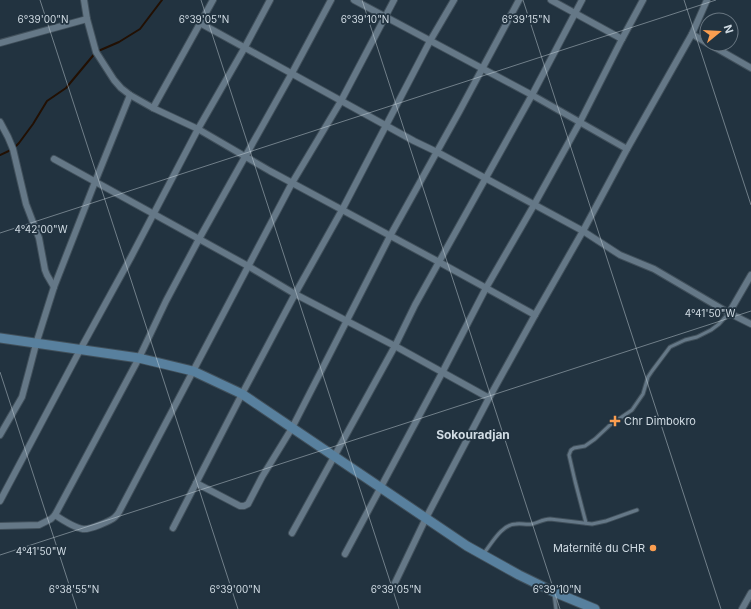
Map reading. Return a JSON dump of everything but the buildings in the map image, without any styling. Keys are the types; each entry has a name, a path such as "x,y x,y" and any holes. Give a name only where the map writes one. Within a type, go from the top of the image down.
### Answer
{"main road":[{"path":"0,338 139,358 193,371 242,394 467,546 519,575 554,592 596,609"}],"street":[{"path":"84,0 94,46 99,57 114,80 130,95 153,108 198,129 292,183 535,315"},
{"path":"153,108 213,0"},
{"path":"0,501 198,129 270,0"},
{"path":"0,526 39,525 51,520 55,515 139,358 166,301 199,239 331,0"},
{"path":"354,0 532,95 628,149"},
{"path":"55,515 80,528 85,529 101,524 116,516 119,512 292,183 341,101 394,0"},
{"path":"173,528 295,294 342,210 430,41 454,0"},
{"path":"196,483 240,506 248,504 262,477 292,428 390,236 519,0"},
{"path":"551,0 622,39"},
{"path":"292,533 395,346 415,305 532,95 582,0"},
{"path":"345,554 486,288 580,122 643,0"},
{"path":"393,587 426,518 489,398 692,34 707,0"},
{"path":"0,43 87,19"},
{"path":"200,23 414,141 583,231 620,255 654,269 729,313 751,324"},
{"path":"692,34 699,38"},
{"path":"722,52 751,68"},
{"path":"0,435 22,398 36,344 54,287 130,95"},
{"path":"0,122 13,149 26,204 38,238 47,275 54,287"},
{"path":"54,159 248,266 295,294 395,346 489,398"},
{"path":"729,313 751,275"},
{"path":"742,609 751,593"}],"lane":[{"path":"586,523 569,455 571,450 585,446 610,425 632,410 643,394 648,377 670,347 711,330 729,313"},
{"path":"483,555 503,528 508,525 537,523 546,519 598,524 637,510"},
{"path":"554,592 556,609"}],"waterway":[{"path":"0,155 13,149 19,143 47,101 66,88 96,52 119,42 140,29 162,0"}],"place":[{"name":"Chr Dimbokro","path":"615,421"},
{"name":"Maternité du CHR","path":"653,548"}],"district":[{"name":"Sokouradjan","path":"473,435"}]}
